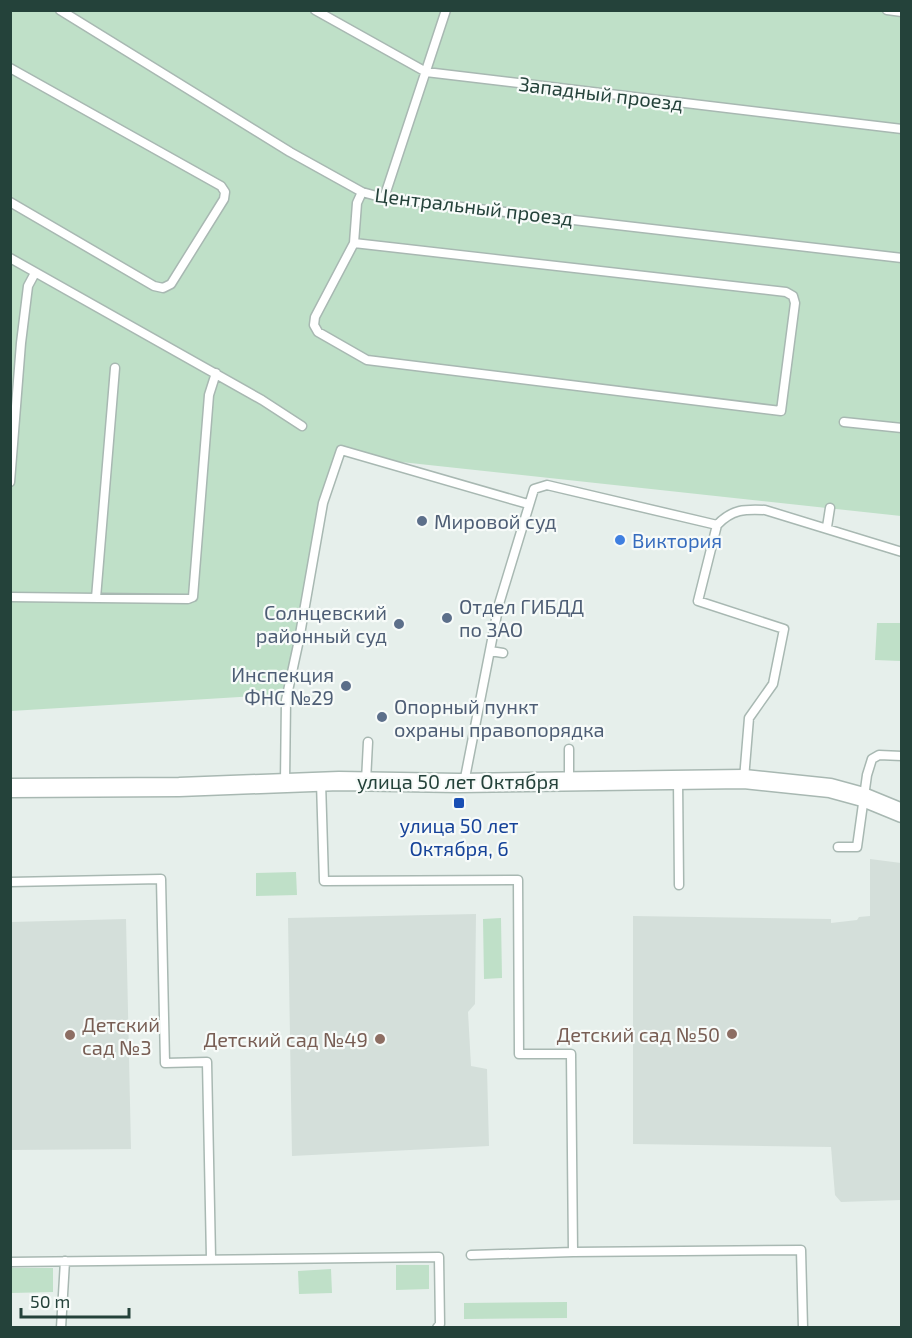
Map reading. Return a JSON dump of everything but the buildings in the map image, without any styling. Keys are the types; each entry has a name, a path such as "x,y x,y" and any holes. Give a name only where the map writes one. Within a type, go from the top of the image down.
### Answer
{"street":[{"name":"улица 50 лет Октября","path":"10,788 179,787 366,781 464,783 744,779 802,783 863,796 902,813"}],"lane":[{"name":"Западный проезд","path":"315,10 426,72 902,129"},
{"path":"384,198 446,10"},
{"path":"887,10 902,12"},
{"name":"Центральный проезд","path":"60,11 290,152 362,192 384,198 902,258"},
{"path":"10,68 221,186 225,192 224,199 171,284 163,288 154,286 10,202"},
{"path":"354,243 786,292 793,296 795,303 781,411 367,360 318,332 314,325 315,317 354,243 357,202 362,192"},
{"path":"10,258 216,374 302,426"},
{"path":"10,482 21,343 28,286 35,273"},
{"path":"10,342 21,343"},
{"path":"96,598 115,368"},
{"path":"10,597 188,599 193,597 196,590 209,395 216,374"},
{"path":"844,422 902,428"},
{"path":"285,782 286,700 323,503 341,450 528,504"},
{"path":"464,783 499,604 534,489 547,485 717,525"},
{"path":"827,527 830,508"},
{"path":"744,779 749,718 773,684 784,629 698,601 717,525 726,516 742,509 765,510 827,527 902,552"},
{"path":"490,651 503,653"},
{"path":"366,781 368,742"},
{"path":"569,781 570,749"},
{"path":"838,847 857,847 863,796 872,759 879,755 902,756"},
{"path":"678,780 679,885"},
{"path":"321,782 324,881 519,880 519,1054 572,1054 573,1252"},
{"path":"10,882 161,879 165,1063 207,1062 211,1258"},
{"path":"471,1255 801,1250 803,1328"},
{"path":"10,1262 439,1257 440,1324 437,1328"},
{"path":"61,1328 65,1261"}],"shaded area":[{"name":"Детский сад №50","path":"870,859 901,863 901,1200 841,1202 835,1195 831,1147 633,1144 633,916 831,919 831,923 857,920 859,917 870,916"},
{"name":"Детский сад №49","path":"476,914 475,1004 468,1012 471,1066 487,1069 489,1146 292,1156 288,918"},
{"name":"Детский сад №3","path":"126,919 131,1149 11,1150 11,922"}],"green space":[{"path":"11,11 901,11 901,516 336,455 290,694 11,711"},
{"path":"877,623 901,623 901,661 875,660"},
{"path":"296,872 297,895 256,896 256,873"},
{"path":"501,918 502,978 484,979 483,919"},
{"path":"396,1265 429,1265 429,1289 396,1290"},
{"path":"11,1268 53,1268 53,1292 11,1293"},
{"path":"331,1269 332,1293 299,1294 298,1271"},
{"path":"567,1302 567,1318 464,1319 464,1303"}],"place":[{"name":"Мировой суд","path":"422,521"},
{"name":"Виктория","path":"620,540"},
{"name":"Отдел ГИБДД по ЗАО","path":"447,618"},
{"name":"Солнцевский районный суд","path":"399,624"},
{"name":"Инспекция ФНС №29","path":"346,686"},
{"name":"Опорный пункт охраны правопорядка","path":"382,717"},
{"name":"улица 50 лет Октября, 6","path":"459,803"},
{"name":"Детский сад №50","path":"732,1034"},
{"name":"Детский сад №3","path":"70,1035"},
{"name":"Детский сад №49","path":"380,1039"}]}
